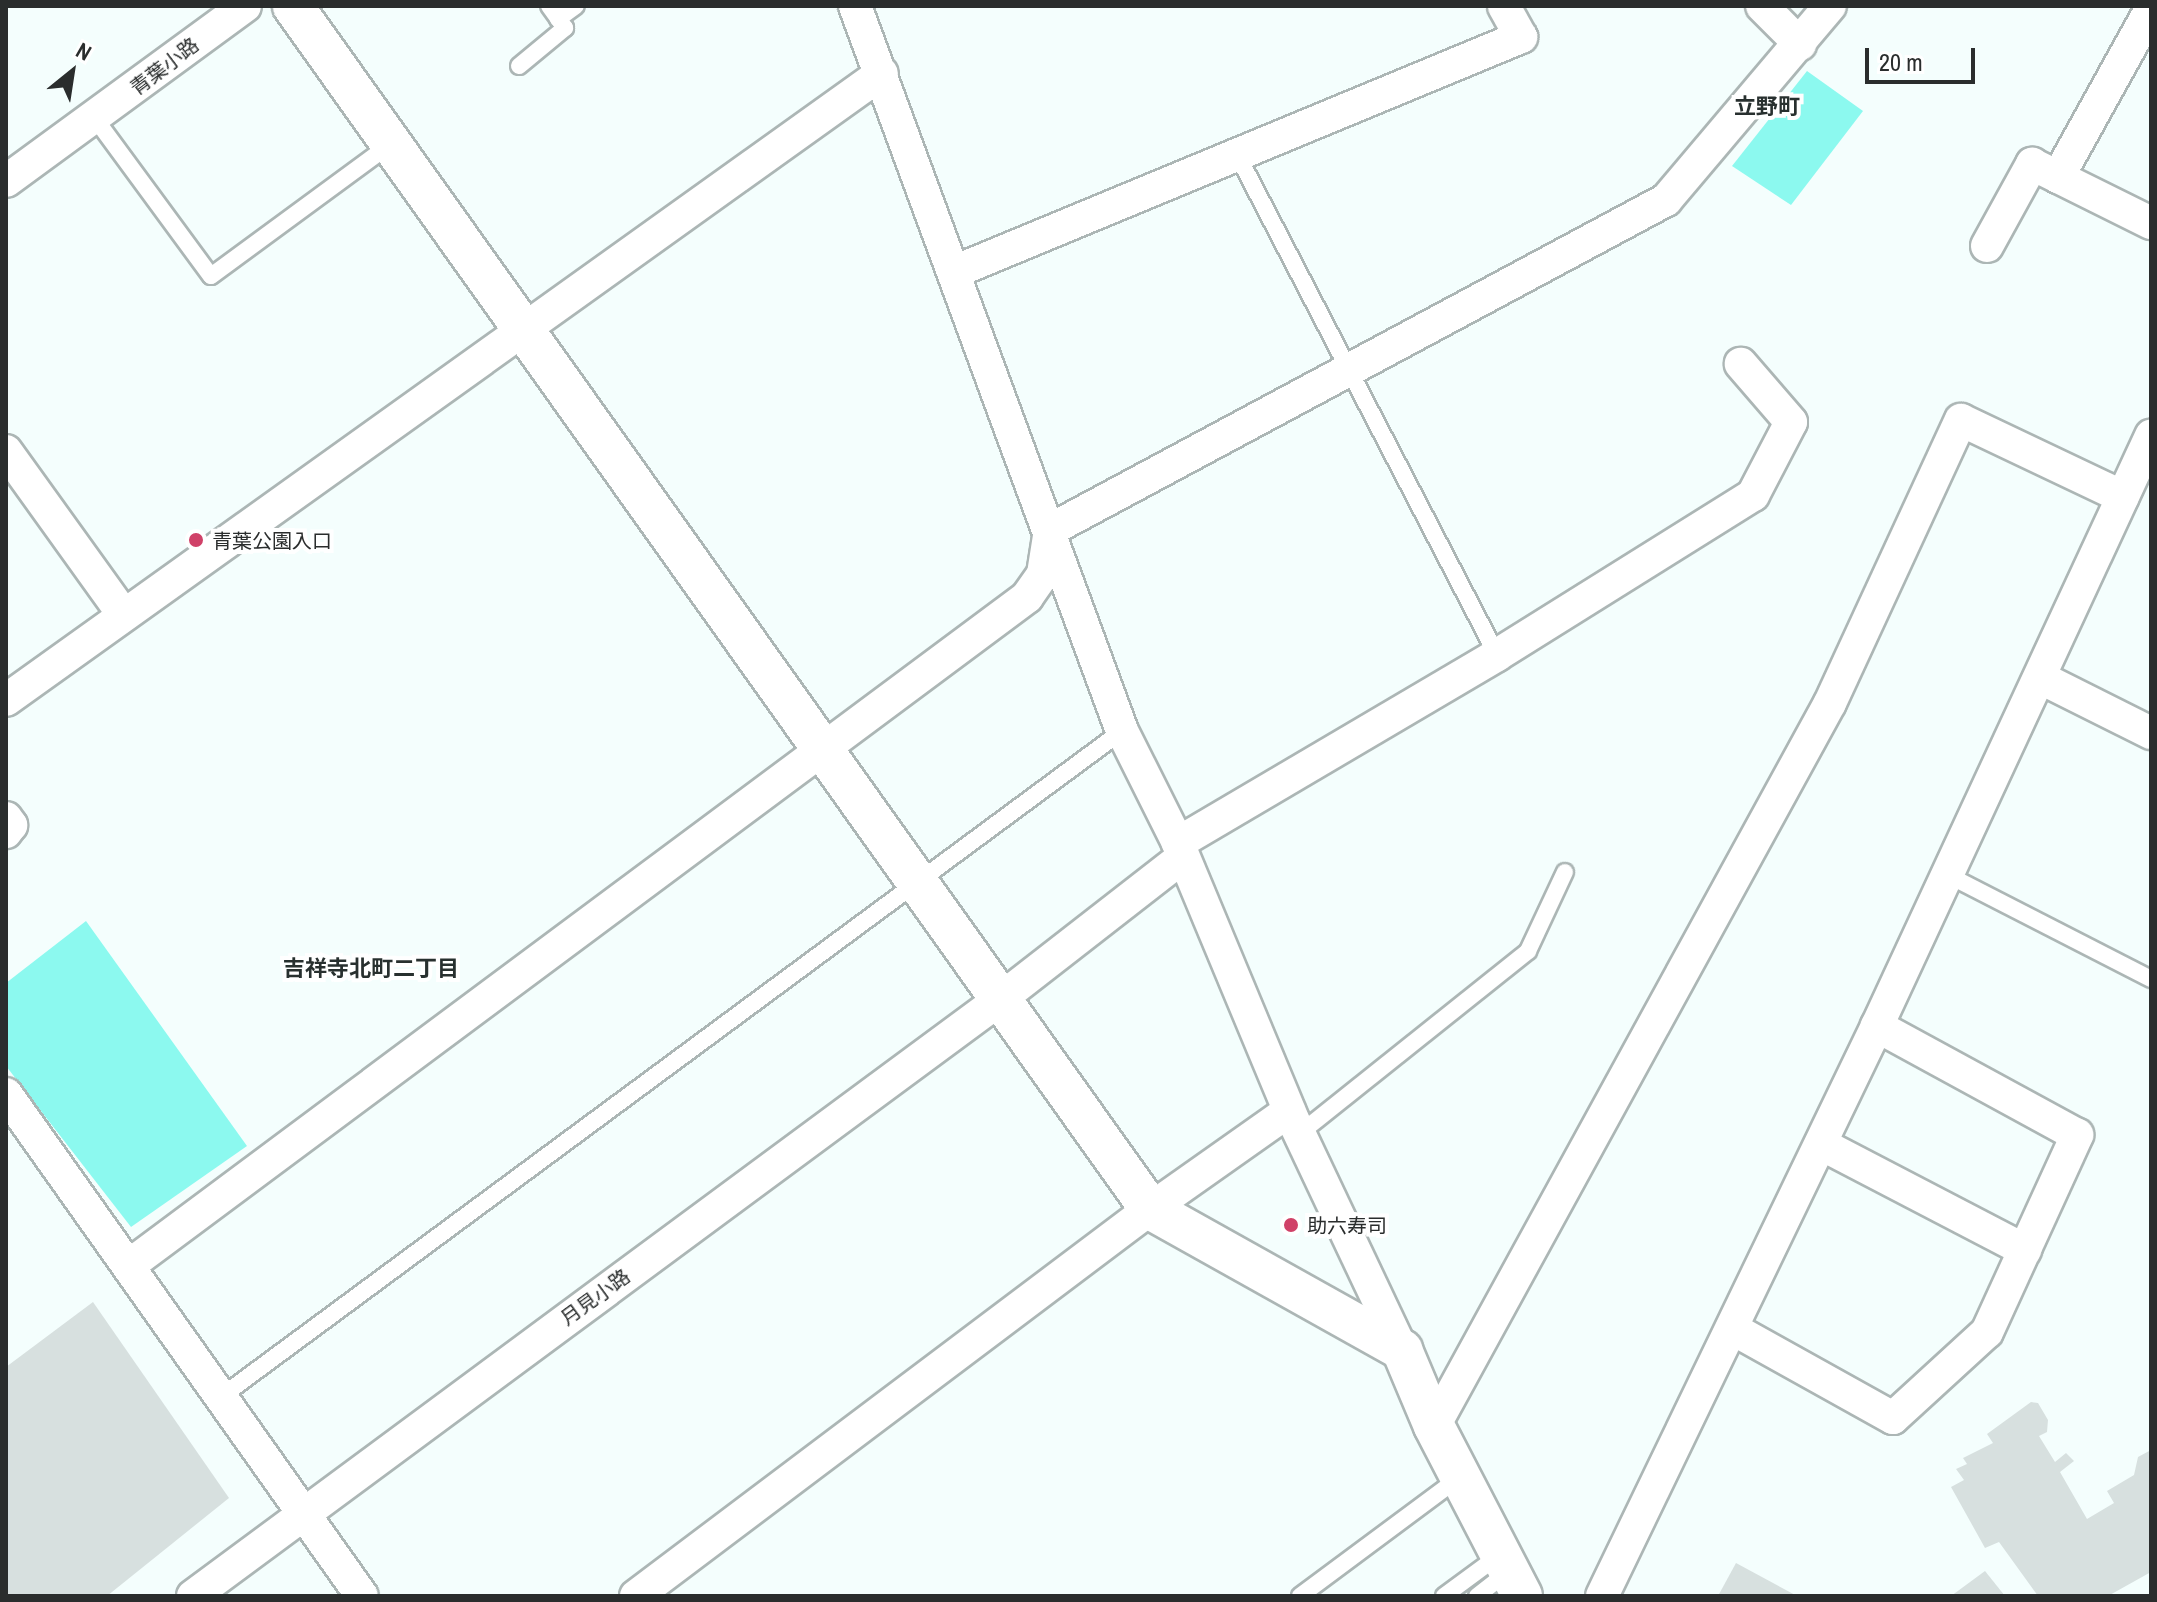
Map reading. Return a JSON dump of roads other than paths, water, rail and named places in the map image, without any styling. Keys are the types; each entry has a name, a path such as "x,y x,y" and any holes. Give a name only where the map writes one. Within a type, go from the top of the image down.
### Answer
{"street":[{"name":"青葉小路","path":"6,181 245,6"},
{"path":"293,6 388,146 825,750 999,1000 1150,1209 1402,1350"},
{"path":"855,6 1122,731 1180,850 1294,1122 1402,1350 1434,1426 1511,1573"},
{"path":"954,272 1239,158 1521,37 1504,6"},
{"path":"1762,6 1800,44"},
{"path":"1050,530 1666,200 1830,6"},
{"path":"2058,177 2151,9"},
{"path":"6,700 882,73"},
{"path":"1987,246 2032,164 2151,223"},
{"name":"月見小路","path":"193,1596 302,1511 999,1000 1180,850 1753,495 1791,422 1741,364"},
{"path":"1434,1426 1830,703 1961,420 2135,485"},
{"path":"1602,1596 1733,1329 2135,485 2151,436"},
{"path":"6,451 124,615"},
{"path":"131,1264 1027,597 1043,574 1050,530"},
{"path":"2041,678 2151,733"},
{"path":"6,818 11,825 6,832"},
{"path":"1733,1329 1893,1418 1987,1332 2077,1135 1877,1026"},
{"path":"6,1094 131,1264 362,1596"},
{"path":"636,1596 1150,1209 1294,1122"},
{"path":"1821,1144 2025,1250"}],"lane":[{"path":"519,66 565,28 554,13 576,6"},
{"path":"94,117 211,276 388,146"},
{"path":"1239,158 1497,655"},
{"path":"222,1396 916,880 1122,731"},
{"path":"1294,1122 1528,951 1565,872"},
{"path":"1948,875 2151,979"},
{"path":"1300,1596 1461,1477"},
{"path":"1444,1596 1511,1573"},
{"path":"1477,1596 1511,1573"}],"place":[{"name":"青葉公園入口","path":"196,540"},
{"name":"助六寿司","path":"1291,1225"}],"district":[{"name":"立野町","path":"1767,107"},
{"name":"吉祥寺北町二丁目","path":"371,969"}]}
